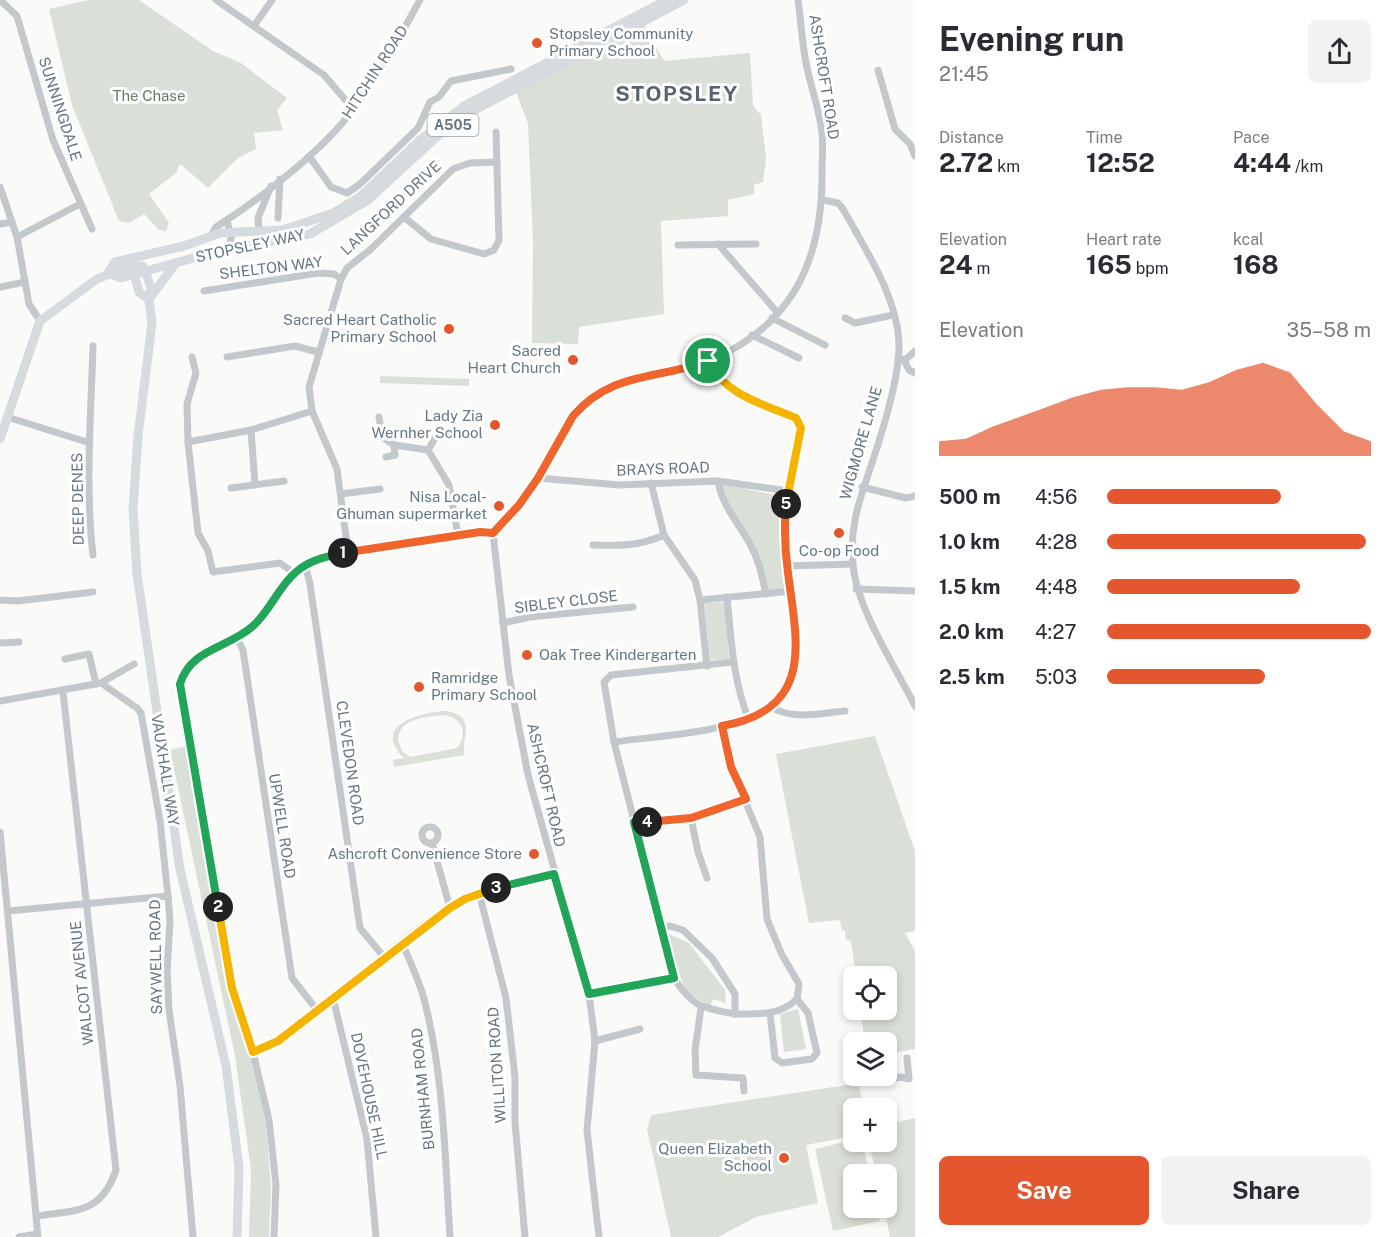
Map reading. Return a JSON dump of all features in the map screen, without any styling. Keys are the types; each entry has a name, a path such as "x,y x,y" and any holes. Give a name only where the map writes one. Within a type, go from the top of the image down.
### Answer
{"main road":[{"name":"STOPSLEY WAY","path":"141,255 184,246 229,231 294,228 333,213 361,196 427,134 464,106 667,0"},
{"name":"STOPSLEY WAY","path":"145,270 229,249 310,234 368,200 434,139 467,114 684,0"},
{"path":"108,273 121,278 133,269 141,255"},
{"path":"0,439 40,321 108,273 115,262 141,255"},
{"path":"149,300 176,263"},
{"path":"133,269 145,270"},
{"name":"VAUXHALL WAY","path":"133,269 139,292 149,300"},
{"name":"VAUXHALL WAY","path":"145,270 151,288 149,300 151,337 138,436 133,509 137,574 180,869 221,1037 231,1099 239,1168 237,1237"}],"street":[{"name":"SUNNINGDALE","path":"0,0 17,16 53,140 92,229"},
{"path":"216,0 324,75 353,109"},
{"path":"254,26 272,0"},
{"name":"HITCHIN ROAD","path":"211,236 216,227 309,156 353,109 382,68 420,0"},
{"name":"ASHCROFT ROAD","path":"598,1237 587,1130 595,1041 589,994 528,775 509,675 493,533 519,505 538,478 573,416 596,394 624,380 687,369 708,361 752,335 790,299 808,268 816,243 823,200 822,127 806,63 798,0"},
{"path":"309,156 331,187 347,193 360,184 418,128 430,102 439,97 451,81 511,69"},
{"path":"878,70 895,129 910,144 915,156"},
{"path":"404,217 431,239 484,254 494,250 499,240 496,132"},
{"name":"LANGFORD DRIVE","path":"348,552 337,469 312,411 309,387 341,279 347,268 460,164 497,162"},
{"path":"278,218 280,179"},
{"path":"259,230 258,218 271,186"},
{"path":"0,187 17,237 31,310 40,321"},
{"name":"WIGMORE LANE","path":"823,200 838,203 843,209 875,267 897,329 901,359 855,513 853,564 856,589 915,706"},
{"path":"17,237 80,204"},
{"path":"227,220 229,249"},
{"path":"0,224 12,222"},
{"path":"718,244 777,312"},
{"path":"678,245 756,244"},
{"name":"SHELTON WAY","path":"204,291 318,273 334,274 341,279"},
{"path":"0,287 25,282"},
{"path":"845,318 855,323 893,315"},
{"path":"772,318 825,345"},
{"path":"752,335 799,358"},
{"name":"DEEP DENES","path":"93,346 90,443 93,555"},
{"path":"227,357 295,346 318,352"},
{"path":"915,351 901,359 909,370 915,373"},
{"path":"192,357 196,373 187,404 188,442 198,533 208,551 213,572 280,563 294,573"},
{"path":"614,742 722,726 748,718 770,706 785,689 795,667 798,645 787,566 785,520 800,423 796,418 726,386 713,372 708,361"},
{"path":"188,442 250,430 312,411"},
{"name":"DEEP DENES","path":"7,417 90,443"},
{"path":"379,417 382,437 394,445 428,450"},
{"path":"250,430 255,485"},
{"path":"428,450 440,430 453,432"},
{"path":"386,457 395,455 394,445"},
{"path":"428,450 449,485 458,535"},
{"name":"BRAYS ROAD","path":"538,478 619,484 718,481 788,491"},
{"path":"231,488 284,481"},
{"path":"718,481 727,509 749,542 760,565 766,594"},
{"path":"651,483 664,535 691,573 700,600 707,666"},
{"path":"862,487 906,498 915,496"},
{"path":"341,494 380,489"},
{"path":"274,1237 276,1185 269,1120 253,1052 232,988 225,956 180,684 184,670 196,657 237,638 261,618 294,573 320,558 458,535 493,533"},
{"path":"593,545 625,546 646,543 664,535"},
{"path":"787,566 853,564"},
{"name":"CLEVEDON ROAD","path":"305,565 310,584 360,928 384,957"},
{"path":"856,589 915,591"},
{"path":"700,600 791,591"},
{"path":"0,600 18,601 93,592"},
{"path":"727,597 733,662 740,697 748,718"},
{"name":"SIBLEY CLOSE","path":"503,623 530,617 633,608"},
{"name":"UPWELL ROAD","path":"237,638 243,651 292,978 317,1010"},
{"path":"0,643 19,642"},
{"path":"65,658 89,654 99,684"},
{"path":"722,726 731,767 760,837 767,919 782,955 799,984 797,999 787,1009 770,1013 735,1014 701,1008 685,996 674,978 614,742 604,682 611,675 733,662"},
{"path":"0,701 99,684 134,664"},
{"name":"SAYWELL ROAD","path":"99,684 137,708 141,713 160,821 170,921 167,971 169,1010 180,1086 193,1237"},
{"name":"WALCOT AVENUE","path":"36,1216 85,1209 99,1202 110,1188 116,1170 63,692"},
{"path":"770,706 782,714 794,715 845,711"},
{"path":"634,822 691,818 746,799"},
{"path":"691,818 698,852 707,879"},
{"path":"0,832 5,914 38,1235 19,1237"},
{"path":"432,843 450,908"},
{"path":"253,1052 278,1041 450,908 479,893 554,874"},
{"name":"WILLITON ROAD","path":"479,893 506,998 515,1077 515,1122 525,1237"},
{"path":"5,914 168,896"},
{"path":"661,928 670,926 683,930 712,958 735,994 735,1014"},
{"name":"BURNHAM ROAD","path":"402,943 424,997 429,1022 439,1090 450,1237"},
{"path":"589,994 674,978"},
{"name":"DOVEHOUSE HILL","path":"333,998 367,1139 376,1237"},
{"path":"770,1013 775,1058 782,1063 812,1059 817,1053 808,1013 797,999"},
{"path":"701,1008 695,1050 696,1075 743,1078 744,1090"},
{"path":"595,1041 640,1029"},
{"path":"907,1058 909,1079 915,1086"},
{"path":"897,1078 909,1079"}],"green space":[{"name":"The Chase","path":"88,0 139,0 213,51 241,63 287,98 277,110 283,130 254,133 256,149 238,158 208,188 180,164 176,173 149,194 169,223 166,231 159,230 144,214 129,223 119,221 72,105 49,9"},
{"path":"644,25 664,61 750,53 753,106 761,115 766,159 763,182 754,185 754,194 728,200 728,216 661,221 664,314 579,327 578,344 532,343 533,241 528,124 516,92"},
{"path":"380,376 469,379 469,386 380,383"},
{"path":"721,484 784,497 781,521 787,588 768,590 759,563"},
{"path":"725,602 729,659 710,660 704,603"},
{"path":"446,711 462,718 466,728 464,755 394,767 393,760 404,758 395,747 393,737 396,729 403,722","holes":["450,716 462,727 463,737 457,748 410,757 402,751 398,741 399,733 408,723 428,717"]},
{"path":"875,736 915,851 915,931 905,933 915,951 915,1049 897,1052 897,1032 863,1032 862,1020 897,1020 897,966 855,966 851,941 846,939 840,920 809,923 776,754"},
{"path":"186,746 225,974 251,1055 266,1124 271,1188 269,1237 249,1237 251,1169 235,1056 170,750"},
{"path":"667,933 689,943 725,990 726,1003 713,999 710,1006 685,991"},
{"path":"798,1009 806,1049 784,1052 780,1014"},
{"name":"Queen Elizabeth School","path":"843,1085 859,1086 861,1098 843,1098 843,1138 806,1145 818,1203 756,1217 718,1237 671,1237 647,1129 651,1115"},
{"path":"915,1118 915,1237 890,1237 886,1218 897,1218 897,1164 874,1164 871,1152 897,1152 897,1122"},
{"path":"843,1142 843,1152 864,1152 868,1164 843,1164 843,1218 879,1218 880,1221 833,1231 815,1149"}],"place":[{"name":"Stopsley Community Primary School","path":"537,43"},
{"name":"Sacred Heart Catholic Primary School","path":"449,329"},
{"name":"Sacred Heart Church","path":"573,360"},
{"name":"Lady Zia Wernher School","path":"495,425"},
{"name":"Nisa Local- Ghuman supermarket","path":"499,506"},
{"name":"Co-op Food","path":"839,533"},
{"name":"Oak Tree Kindergarten","path":"527,655"},
{"name":"Ramridge Primary School","path":"419,687"},
{"name":"Ashcroft Convenience Store","path":"534,854"},
{"name":"Queen Elizabeth School","path":"784,1158"}],"district":[{"name":"STOPSLEY","path":"677,94"}],"route":[{"path":"708,361 713,372 726,386 796,418 800,423 785,520 788,573 798,645 795,667 785,689 770,706 737,723 722,726 731,767 746,799 691,818 634,822 674,978 589,994 554,874 479,893 465,899 402,943 278,1041 253,1052 232,988 225,956 180,684 184,670 196,657 237,638 252,627 294,573 320,558 480,532 493,533 509,518 538,478 573,416 596,394 624,380 664,371 687,369 708,361"}]}
